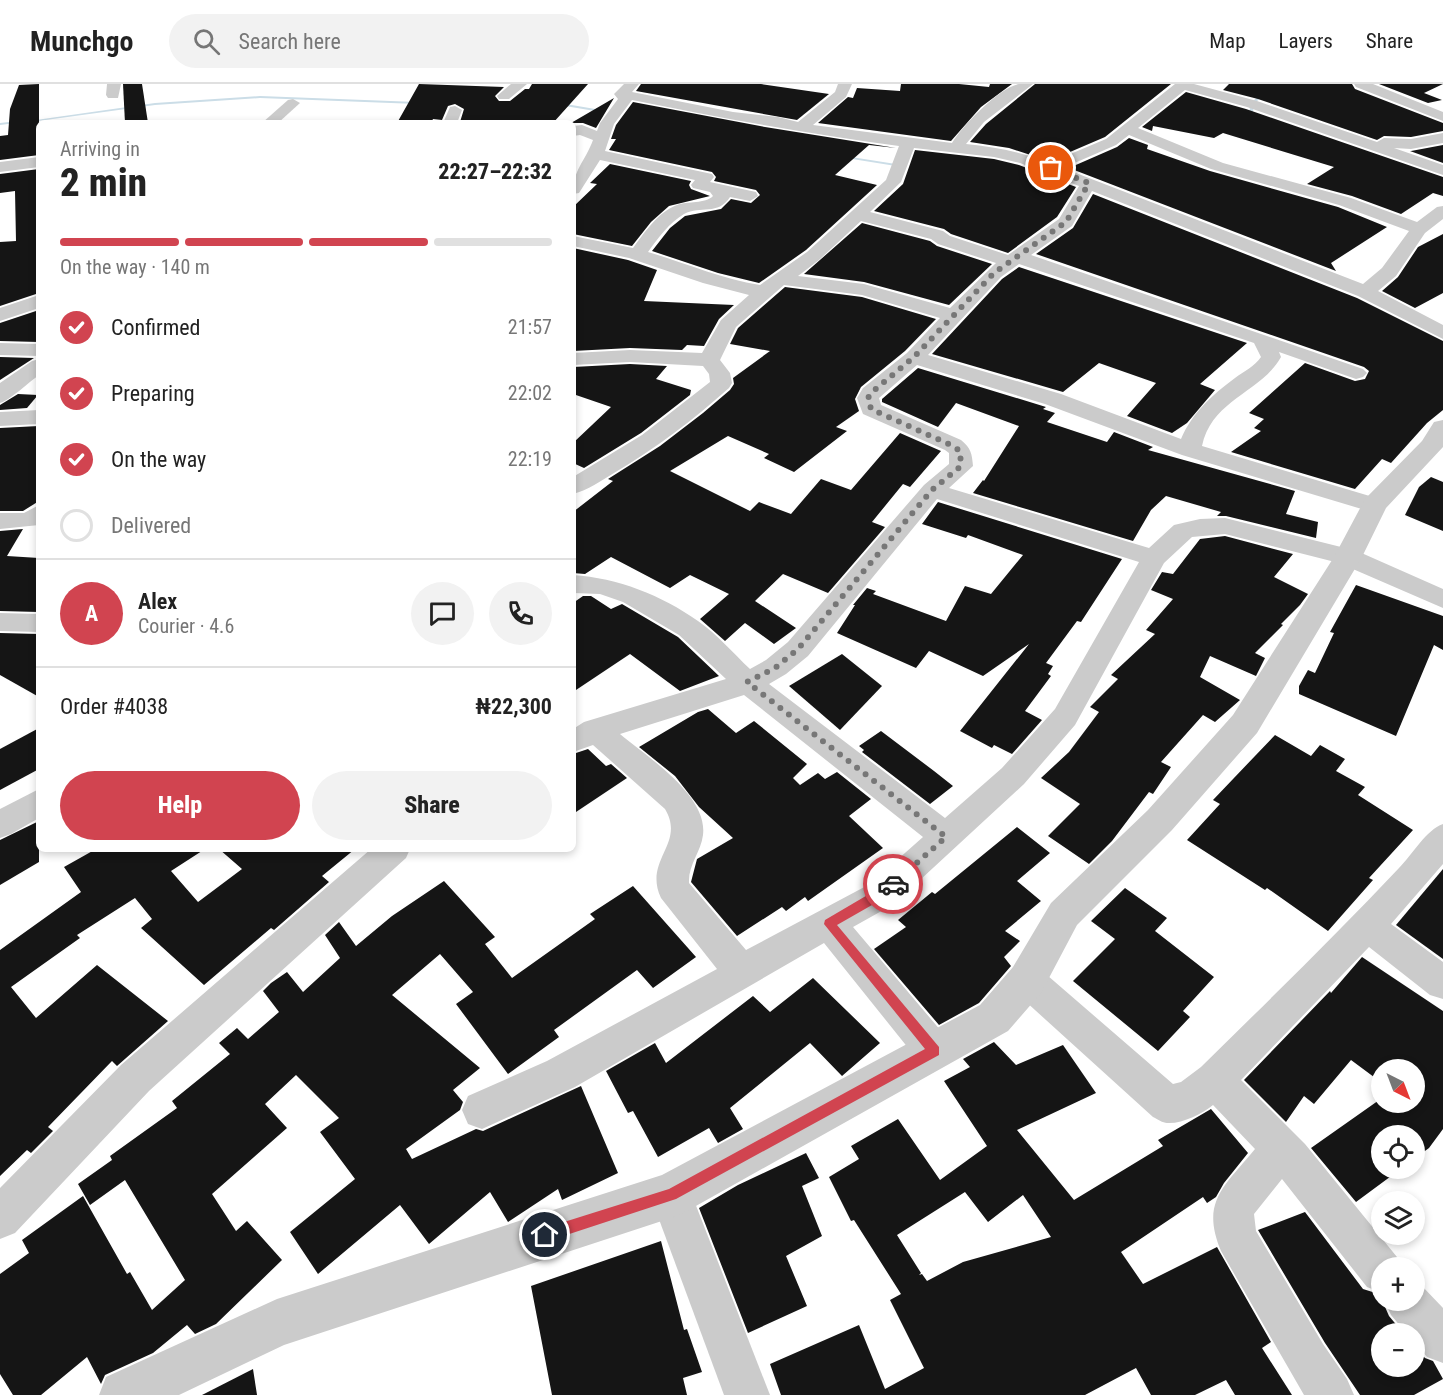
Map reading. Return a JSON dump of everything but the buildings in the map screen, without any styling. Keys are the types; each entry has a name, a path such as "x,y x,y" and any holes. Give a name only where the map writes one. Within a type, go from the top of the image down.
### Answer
{"street":[{"path":"504,96 520,84"},
{"path":"806,124 831,99 841,94 845,84"},
{"path":"957,147 964,134 976,122 997,103 1026,84"},
{"path":"1361,84 1443,117"},
{"path":"1051,168 1111,142 1183,85 1254,105 1443,170"},
{"path":"576,184 621,100 806,124 908,143 994,152 1051,168 1365,292 1443,333"},
{"path":"273,120 293,103"},
{"path":"796,110 806,124"},
{"path":"576,131 582,130 598,146 706,177 699,185 750,196"},
{"path":"1128,130 1151,136 1185,155 1322,195 1400,220 1419,229"},
{"path":"1359,142 1411,144 1443,138"},
{"path":"709,360 728,324 764,291 813,256 860,215 893,182 908,143"},
{"path":"1395,153 1411,144"},
{"path":"0,167 36,162"},
{"path":"584,736 706,698 747,682 775,668 798,649 932,490 961,466 960,451 953,446 871,409 868,398 871,393 914,357 994,273 1062,224 1089,183"},
{"path":"636,255 666,221 680,209 712,206 719,202 722,196 716,189"},
{"path":"1365,292 1389,272 1419,229 1443,211"},
{"path":"860,215 937,235 954,243 1013,259 1356,373"},
{"path":"576,242 636,255 681,272 742,288 764,291"},
{"path":"780,279 864,290 952,315"},
{"path":"0,315 36,303"},
{"path":"1190,450 1192,435 1211,409 1246,379 1266,367 1271,357 1262,340"},
{"path":"0,349 36,350"},
{"path":"576,359 630,356 709,360 719,373 721,383 702,401 629,456 576,485"},
{"path":"914,357 1053,399 1190,450 1374,505"},
{"path":"0,397 7,388 36,367"},
{"path":"0,419 36,417"},
{"path":"124,1395 277,1323 671,1194 994,1018 1026,980 1064,914 1160,820 1245,724 1348,558 1374,505 1432,445 1443,428"},
{"path":"932,490 1154,558"},
{"path":"0,521 30,520 36,515"},
{"path":"483,1110 561,1074 729,981 741,971 882,894 1013,776 1065,717 1154,558 1183,531 1225,525 1348,558 1443,599"},
{"path":"576,584 603,586 632,596 679,623 702,639 747,682 946,837"},
{"path":"0,622 36,623"},
{"path":"584,736 676,800 688,819 687,837 672,872 673,888 741,971"},
{"path":"0,825 36,804"},
{"path":"1026,980 1167,1104 1190,1099 1215,1080 1366,926 1428,860 1443,837"},
{"path":"0,1218 135,1078 391,852"},
{"path":"829,924 934,1051"},
{"path":"1366,926 1443,983"},
{"path":"1215,1080 1291,1158 1371,1258"},
{"path":"1291,1158 1273,1158 1233,1208 1236,1236 1307,1360 1331,1395"},
{"path":"671,1194 747,1395"},
{"path":"1416,1311 1443,1341"}],"waterway":[{"path":"1250,120 1252,104 1273,84"},
{"path":"38,120 155,104 260,97 417,103"},
{"path":"560,104 601,111"},
{"path":"31,121 36,120"},
{"path":"0,124 16,122"},
{"path":"846,157 902,166"}],"way so far":[{"path":"893,884 946,837 747,682 775,668 798,649 932,490 961,466 960,451 871,409 868,398 914,357 994,273 1066,222 1089,183 1051,168"}],"route":[{"path":"545,1235 671,1194 934,1051 829,924 882,894 893,884"}]}
